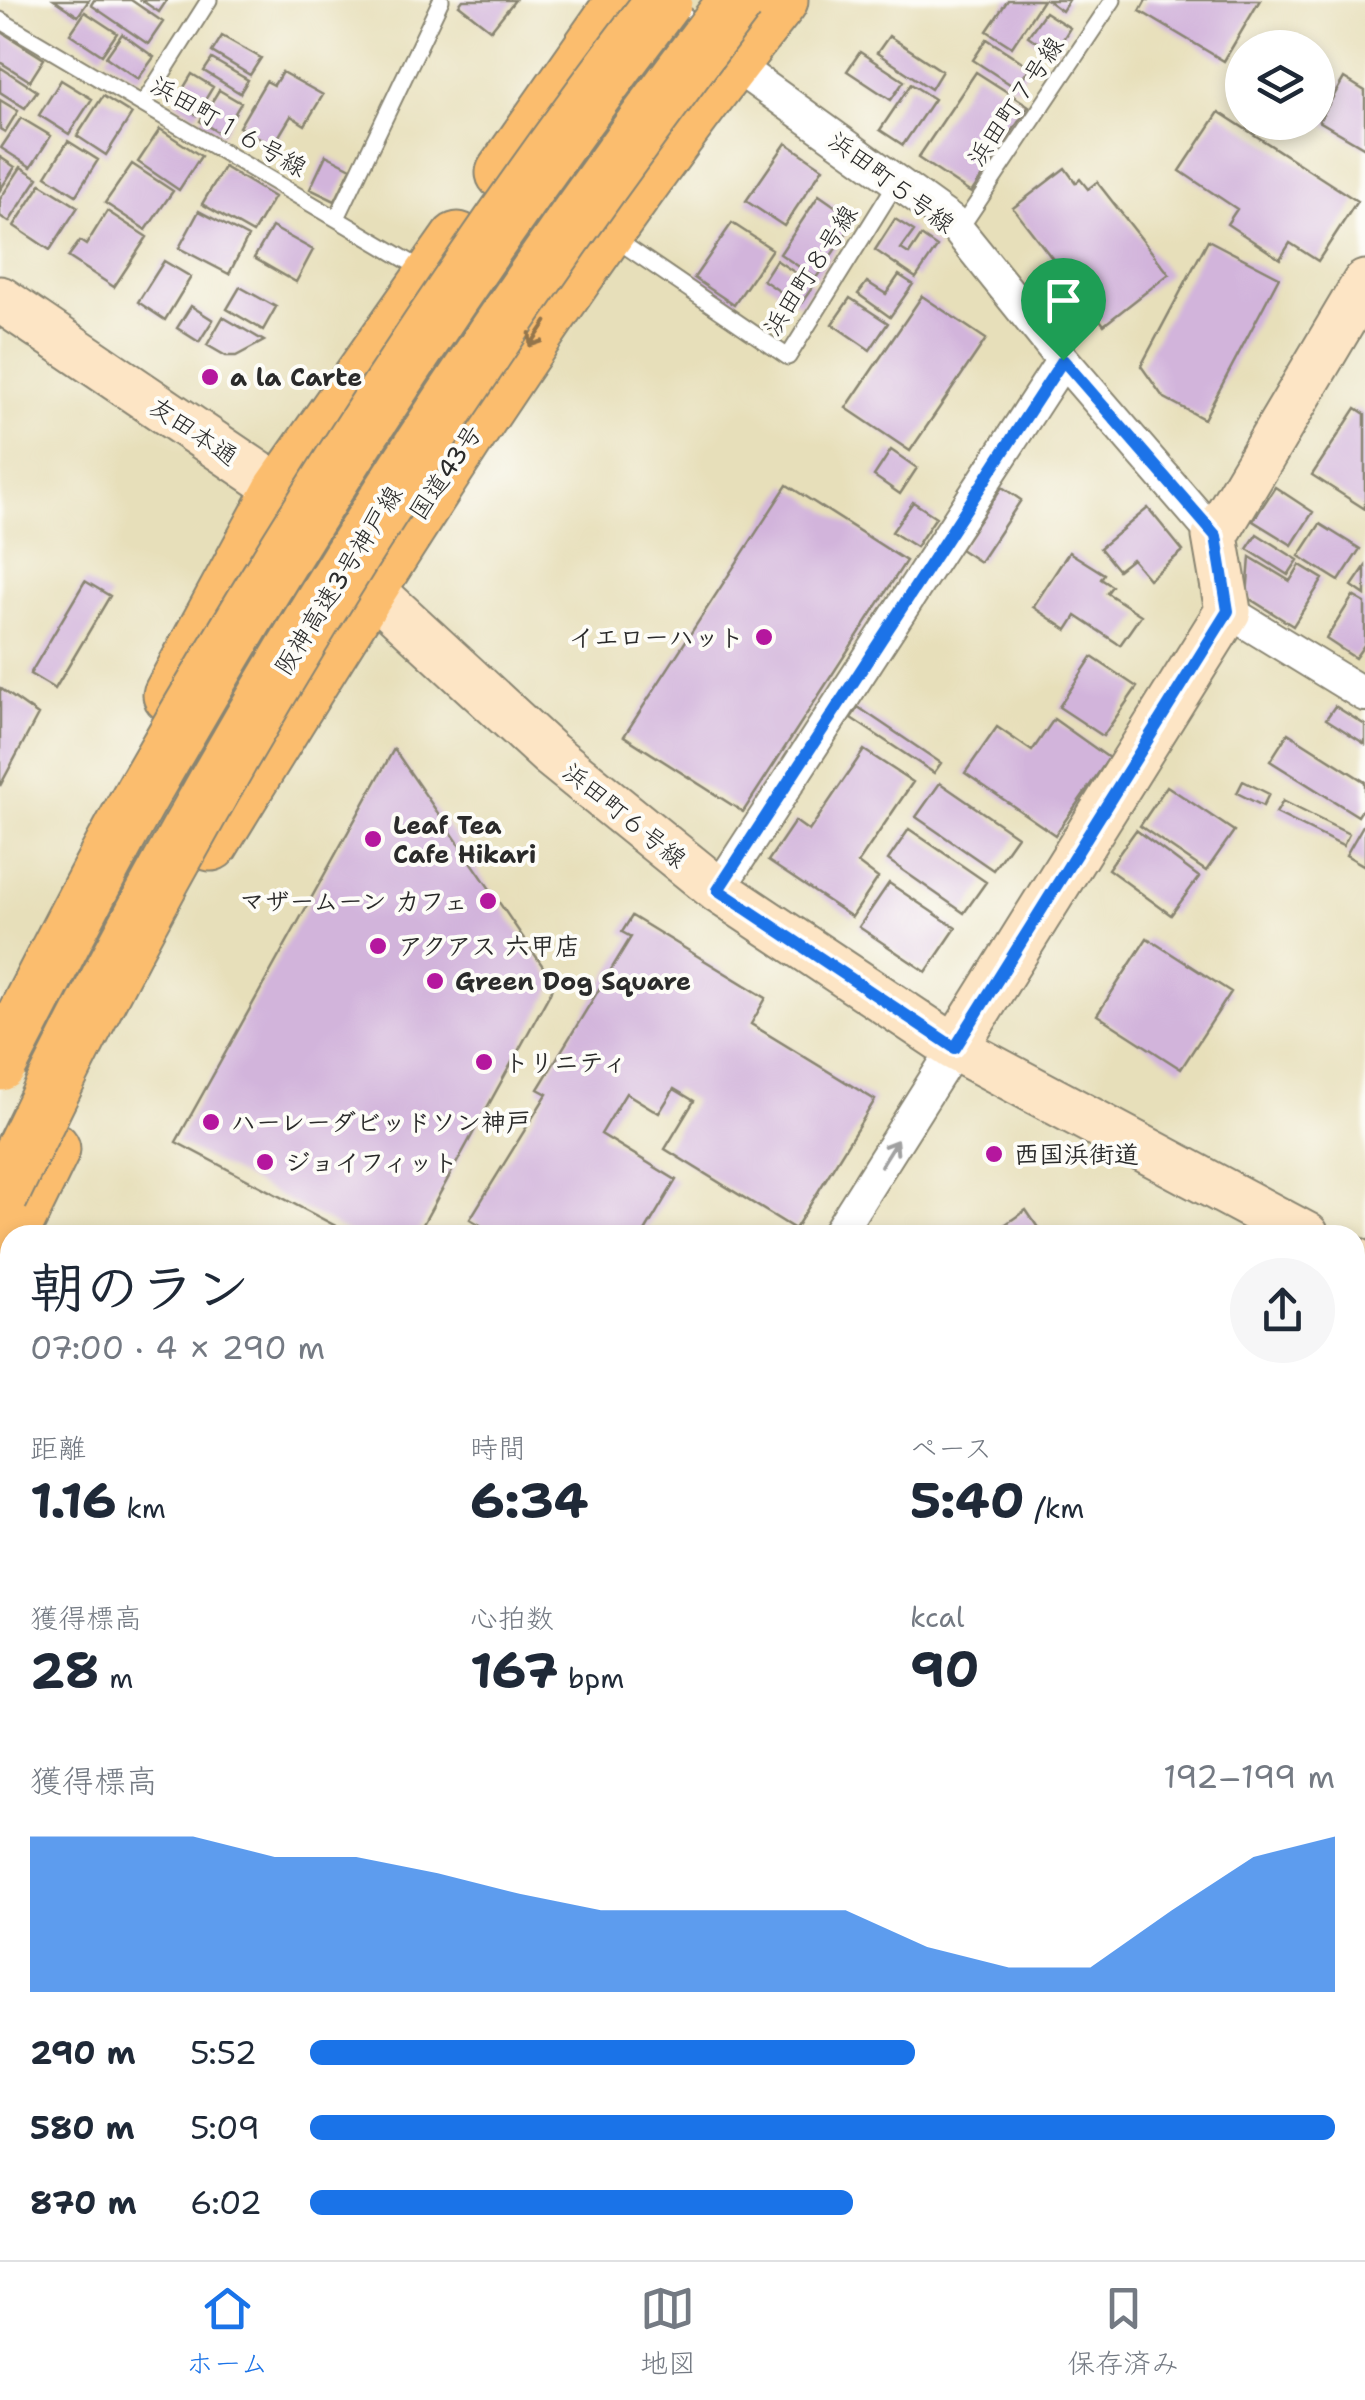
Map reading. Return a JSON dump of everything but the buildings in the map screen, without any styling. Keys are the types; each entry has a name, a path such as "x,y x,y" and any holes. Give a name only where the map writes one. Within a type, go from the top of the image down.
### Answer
{"highway":[{"path":"0,1010 282,490 625,0"},
{"path":"0,1063 150,778 289,548 448,298 584,104 664,0"},
{"name":"阪神高速3号神戸線","path":"0,1197 32,1128 202,807 334,580 506,318 630,140 737,0"},
{"name":"国道43号","path":"15,1225 152,940 368,586 606,233 780,0"}],"street":[{"name":"浜田町５号線","path":"652,0 730,62 951,221 1063,360 1216,536"},
{"path":"843,1225 1228,611 1216,536 1365,283"},
{"name":"友田本通","path":"0,299 282,490 368,586"},
{"path":"718,890 1063,360"},
{"name":"浜田町６号線","path":"368,586 550,754 718,890 955,1048 1287,1225"},
{"path":"1228,611 1365,695"}],"lane":[{"path":"143,104 209,0"},
{"path":"336,218 441,0"},
{"name":"浜田町７号線","path":"959,230 1113,0"},
{"name":"浜田町１６号線","path":"0,20 433,275"},
{"name":"浜田町８号線","path":"606,233 788,358 896,182"}],"place":[{"name":"a la Carte","path":"210,377"},
{"name":"イエローハット","path":"764,637"},
{"name":"Leaf Tea Cafe Hikari","path":"373,839"},
{"name":"マザームーン カフェ","path":"488,901"},
{"name":"アクアス 六甲店","path":"378,946"},
{"name":"Green Dog Square","path":"435,981"},
{"name":"トリニティ","path":"484,1062"},
{"name":"ハーレーダビッドソン神戸","path":"211,1122"},
{"name":"西国浜街道","path":"994,1154"},
{"name":"ジョイフィット","path":"265,1162"}],"route":[{"path":"1063,360 1216,536 1228,611 955,1048 718,890 1063,360"}]}
